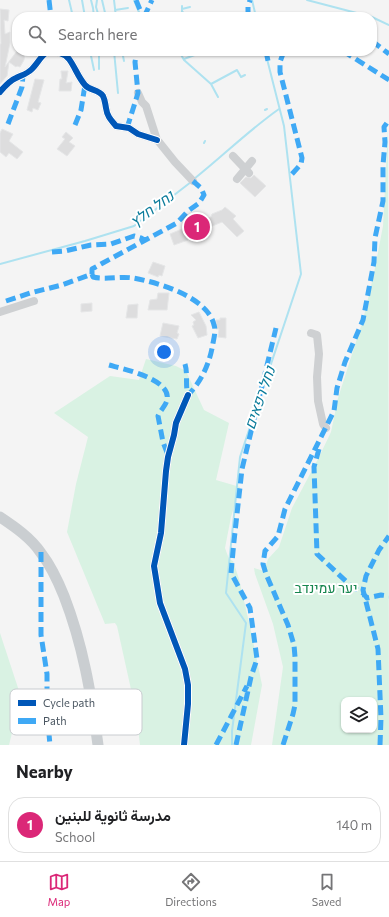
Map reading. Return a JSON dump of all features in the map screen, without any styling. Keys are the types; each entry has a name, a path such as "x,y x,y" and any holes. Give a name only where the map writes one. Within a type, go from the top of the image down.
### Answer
{"main road":[{"path":"0,516 26,535 41,552 58,581 73,619 86,666 89,689"},
{"path":"96,735 98,745"}],"street":[{"path":"0,92 7,83 32,69 44,56"},
{"path":"66,56 69,58 79,78 87,87 101,94 105,101 109,118 116,126 129,128 138,134 157,140 146,106 138,93"},
{"path":"159,142 174,162 193,181"},
{"path":"232,156 247,171"},
{"path":"237,179 247,171 252,161"},
{"path":"0,312 34,301"},
{"path":"311,333 317,335 319,358 317,377 318,401 323,424 326,428"},
{"path":"184,745 188,704 188,685 185,669 160,603 154,566 161,533 168,457 176,422 188,395"}],"green space":[{"name":"יער עמינדב","path":"388,129 389,745 272,745 283,667 273,624 254,568 264,571 268,559 279,547 292,508 331,432 338,398 363,320 383,226"},
{"path":"146,359 176,366 186,371 204,410 229,423 216,480 240,487 231,517 225,548 229,559 233,561 239,579 262,685 251,745 140,745 139,735 142,735 142,689 131,689 117,626 115,623 105,624 67,532 76,484 88,437 54,413 110,376 139,380"},
{"path":"0,633 18,689 10,689 10,735 12,735 9,745 0,745"}],"building":[{"path":"0,9 9,10 8,21 4,20 5,34 10,32 10,43 5,67 13,56 24,56 20,67 16,67 9,62 7,76 0,84 0,44"},
{"path":"61,71 68,71 66,83 72,82 71,91 59,91 60,79 62,79"},
{"path":"35,79 44,80 38,102 41,103 38,110 33,108 32,112 27,110"},
{"path":"2,129 13,134 9,141 23,152 17,159 9,153 6,157 0,152 0,133"},
{"path":"66,132 73,138 69,142 75,146 67,156 57,149 65,139 62,137"},
{"path":"254,175 266,186 255,197 240,183 246,177 251,178"},
{"path":"225,207 236,216 233,219 244,231 237,237 222,222 186,237 188,240 174,245 170,234 211,217 212,214 222,210"},
{"path":"153,262 165,266 162,276 159,275 158,277 148,273"},
{"path":"158,293 169,293 167,310 148,310 150,300 157,299"},
{"path":"92,303 92,311 81,312 81,304"},
{"path":"138,304 137,318 126,318 128,305"},
{"path":"199,312 206,326 207,335 198,338 192,326 194,325 193,322 196,320 191,315"},
{"path":"220,318 226,318 226,338 218,337 219,329 216,329 216,320 220,320"},
{"path":"163,323 179,326 177,333 179,334 177,339 160,336"}],"waterway":[{"path":"69,0 72,12"},
{"path":"82,0 84,12"},
{"path":"91,0 93,12"},
{"path":"97,0 96,7 98,12"},
{"path":"102,0 105,12"},
{"path":"114,0 115,12"},
{"path":"134,0 139,12"},
{"name":"נחל רפאים","path":"252,0 255,12"},
{"name":"נחל רפאים","path":"307,0 353,12"},
{"path":"182,6 182,12"},
{"path":"182,9 190,7"},
{"path":"115,10 128,8"},
{"name":"נחל רפאים","path":"377,19 389,25"},
{"path":"91,56 94,70"},
{"path":"99,56 99,69"},
{"path":"114,56 118,93"},
{"path":"123,56 124,61"},
{"path":"182,56 184,60 211,84 218,97"},
{"path":"184,59 192,56"},
{"name":"נחל רפאים","path":"232,745 232,731 246,623 226,593 240,457 301,274 284,126 266,56"},
{"path":"211,84 237,70 241,77 245,75"},
{"name":"נחל חלץ","path":"194,179 279,109"},
{"name":"נחל חלץ","path":"0,264 134,226 191,182"}],"marked path":[{"path":"49,0 50,12"},
{"path":"136,0 141,12"},
{"path":"146,12 152,0"},
{"path":"248,12 250,0"},
{"path":"377,45 389,54"},
{"path":"127,128 138,93 135,62 136,56"},
{"path":"267,56 268,61"},
{"path":"282,56 280,62 280,72 302,158 301,164 292,174"},
{"path":"351,56 389,80"},
{"path":"8,124 22,87 23,75"},
{"path":"75,125 81,110 85,85"},
{"path":"283,745 295,705 294,645 288,625 266,574 263,564 265,551 278,536 285,509 334,411 337,388 345,362 363,320 374,262 375,238 383,201 383,165 385,142 384,127 389,120"},
{"path":"92,274 92,269 177,223 188,211 199,203 204,195 201,188 193,181"},
{"path":"52,252 65,251 91,245 111,244 134,236 146,241"},
{"path":"92,274 93,277 98,278 133,278 155,283 180,292 202,306 210,315 215,329 212,350 205,371 188,395 185,364"},
{"path":"6,301 62,285 92,274"},
{"path":"236,745 251,677 257,659 250,608 231,573 234,541 242,469 276,328"},
{"path":"109,365 145,376 162,386 167,393 167,400 158,416 163,442 168,455"},
{"path":"319,449 314,467 317,554 351,586 363,593 367,598 381,595 389,596"},
{"path":"380,745 381,718 378,649 363,590 366,576 379,550 389,536"},
{"path":"41,552 41,635 47,674 47,689"},
{"path":"216,745 247,686"},
{"path":"49,735 50,745"}],"cycle path":[{"path":"0,92 11,81 30,71 42,56"},
{"path":"65,56 69,59 85,85 99,92 103,96 107,113 116,126 129,128 138,134 157,140"},
{"path":"184,745 188,704 188,685 185,669 160,603 154,566 161,533 168,457 176,423 188,395"}],"place":[{"name":"مدرسة ثانوية للبنين","path":"197,227"}]}
